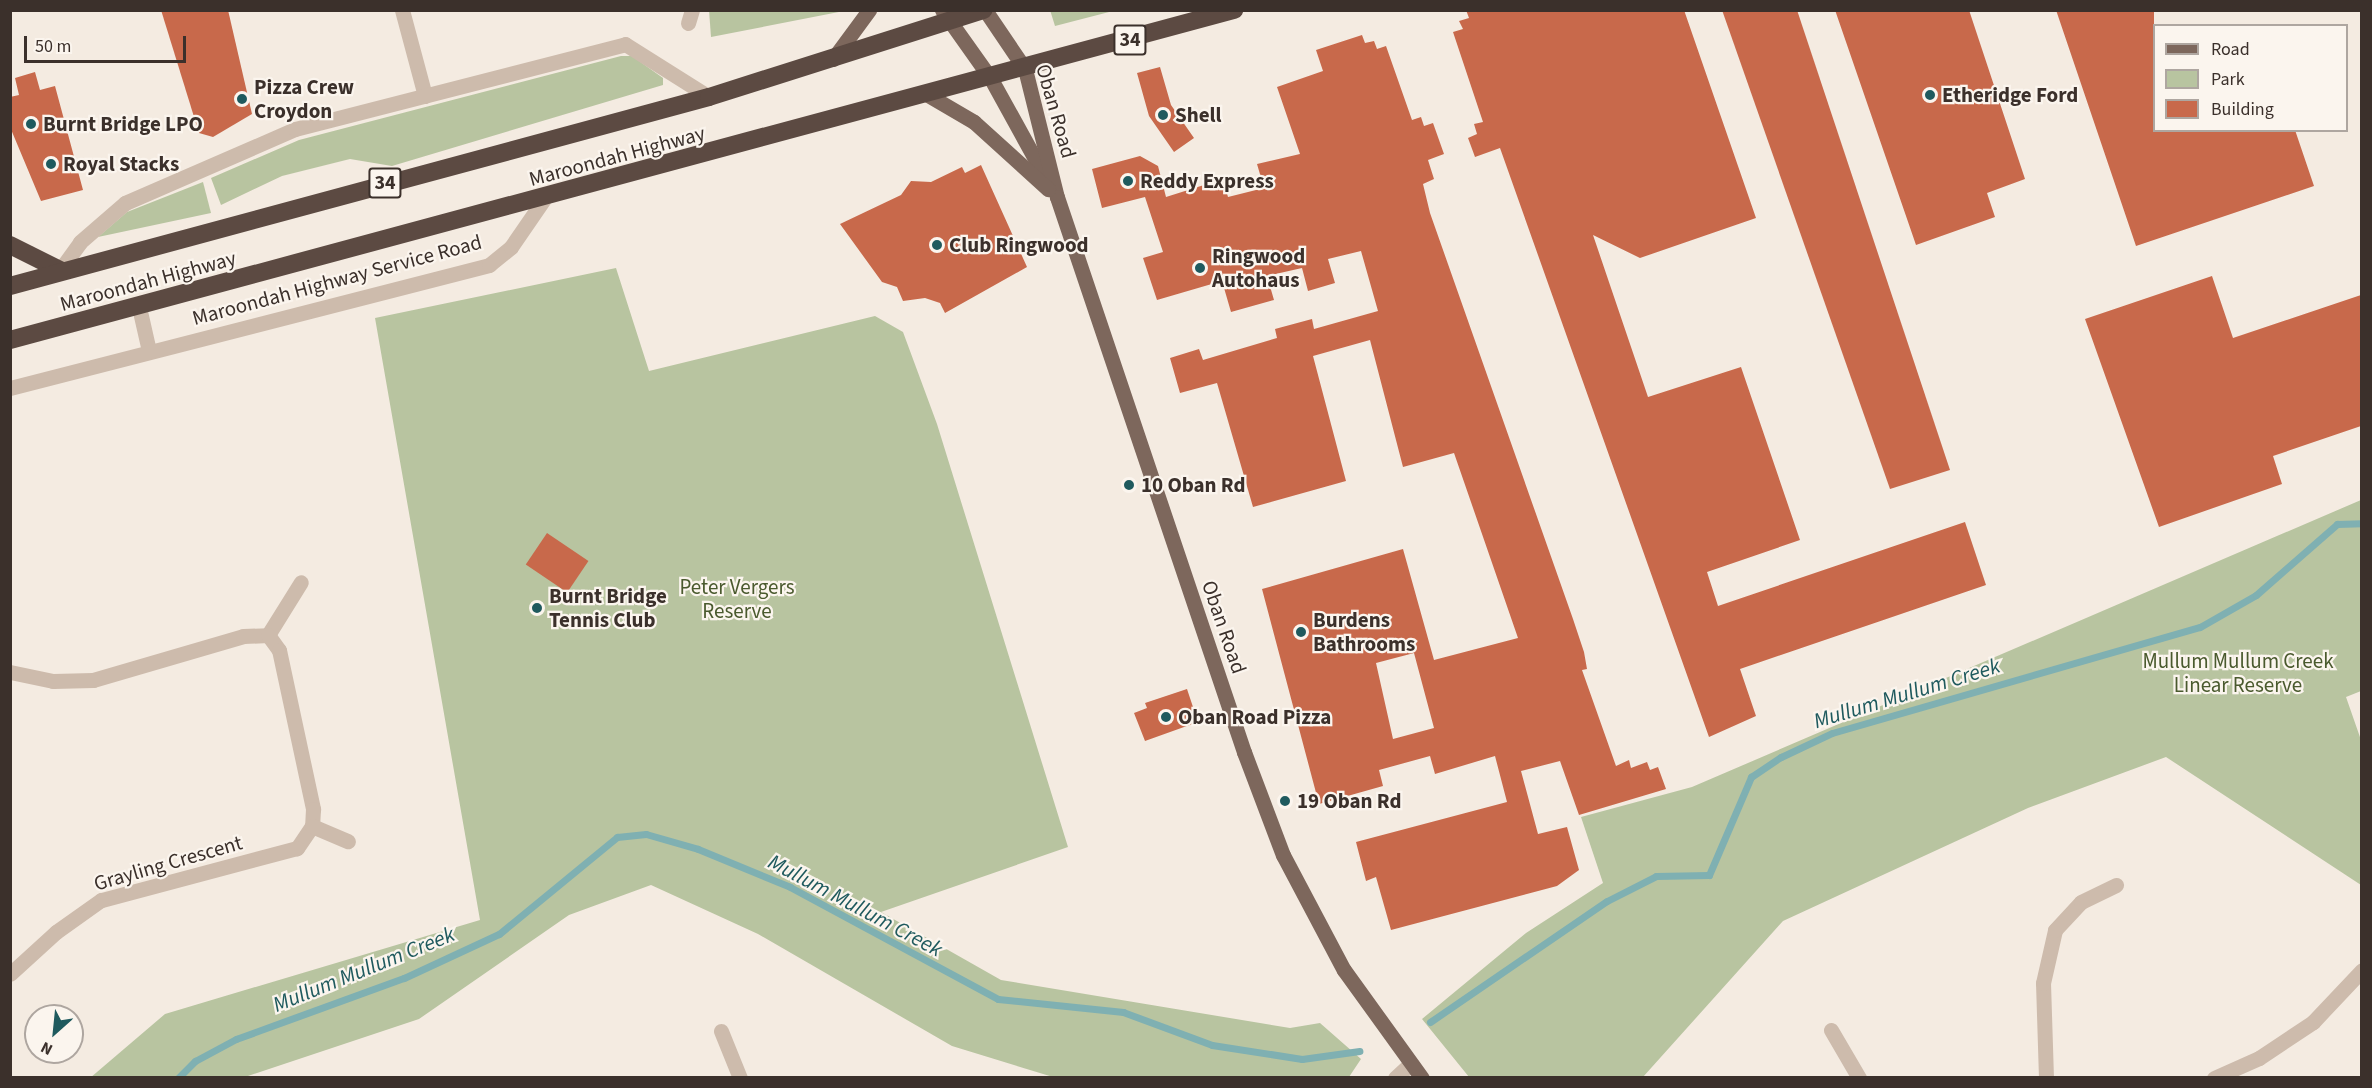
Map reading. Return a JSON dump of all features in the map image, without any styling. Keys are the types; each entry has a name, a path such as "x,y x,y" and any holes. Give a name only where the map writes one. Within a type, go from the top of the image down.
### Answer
{"highway":[{"name":"Maroondah Highway","path":"10,286 60,270 710,97 833,59 947,17 985,10"},
{"name":"Maroondah Highway","path":"10,340 991,79 1234,10"},
{"path":"10,244 60,270"}],"main road":[{"path":"833,59 868,10"},
{"name":"Oban Road","path":"985,10 1025,69 1057,197 1240,741 1283,855 1344,970 1410,1064 1422,1077"},
{"name":"Oban Road","path":"947,17 991,79 1057,197"},
{"path":"928,95 974,122 1057,197"}],"street":[{"path":"402,10 425,96"},
{"path":"60,270 80,242 125,203 295,129 625,44 710,97"},
{"name":"Maroondah Highway Service Road","path":"10,388 489,265 511,247 544,199"},
{"path":"139,307 149,351"},
{"path":"268,636 301,582"},
{"path":"10,672 54,681 93,680 243,636 268,636"},
{"path":"268,636 279,650 313,809 312,826 348,841"},
{"name":"Grayling Crescent","path":"10,974 56,932 101,900 297,848 312,826"},
{"path":"2046,1077 2043,983 2055,930 2081,902 2116,885"},
{"path":"2214,1077 2259,1058 2313,1022 2361,970"},
{"path":"1831,1030 1858,1077"},
{"path":"721,1031 740,1077"},
{"path":"1395,1077 1410,1064"}],"green space":[{"path":"709,10 844,10 844,11 711,37"},
{"path":"1050,10 1113,10 1113,11 1055,26"},
{"path":"621,56 632,56 663,78 663,85 392,166 350,159 282,176 221,205 211,178 299,140"},
{"path":"203,182 211,213 98,237 127,212"},
{"name":"Peter Vergers Reserve","path":"616,268 649,371 875,316 903,332 937,424 1068,847 881,912 1001,980 1290,1028 1320,1023 1361,1059 1349,1077 1053,1077 952,1046 758,934 651,885 569,915 419,1019 245,1077 90,1078 165,1014 480,920 375,318"},
{"name":"Mullum Mullum Creek Linear Reserve","path":"2361,500 2361,691 2346,697 2361,740 2361,885 2166,757 2028,808 1783,921 1643,1077 1469,1077 1422,1019 1526,933 1603,883 1581,817 1692,787"}],"building":[{"path":"161,10 228,10 252,114 213,137 199,133"},
{"path":"1466,10 1684,10 1756,218 1640,258 1593,235 1648,397 1741,367 1800,540 1707,572 1718,606 1965,522 1986,585 1740,669 1756,716 1709,737 1500,148 1475,157 1468,138 1477,134 1474,124 1483,122 1453,32 1463,29 1459,21 1469,18"},
{"path":"1722,10 1797,10 1950,470 1890,489"},
{"name":"Etheridge Ford","path":"1835,10 1969,10 2025,179 1987,193 1995,217 1916,245"},
{"path":"2056,10 2154,10 2153,132 2296,132 2314,186 2136,246"},
{"path":"1362,35 1365,43 1374,41 1377,49 1386,46 1412,120 1421,117 1424,126 1433,123 1444,154 1428,160 1434,179 1423,184 1430,213 1584,652 1587,669 1582,670 1616,766 1629,760 1631,768 1647,762 1650,770 1658,767 1666,789 1579,815 1560,761 1521,771 1538,834 1567,827 1579,870 1557,886 1391,930 1376,877 1366,881 1356,842 1507,802 1495,756 1435,774 1430,756 1379,770 1383,786 1319,804 1262,589 1403,549 1434,660 1518,638 1454,453 1403,467 1370,340 1313,356 1346,481 1253,507 1217,383 1180,393 1170,358 1199,349 1203,360 1277,338 1275,329 1312,319 1314,329 1378,311 1361,251 1328,259 1335,283 1308,291 1302,268 1267,276 1274,300 1231,312 1222,281 1157,300 1143,258 1163,252 1145,197 1102,208 1092,169 1140,156 1158,166 1166,197 1223,179 1228,197 1264,188 1257,164 1300,154 1277,87 1323,71 1316,50","holes":["1414,653 1434,728 1393,739 1376,663"]},
{"path":"1160,67 1171,105 1194,138 1174,152 1149,116 1137,73"},
{"path":"35,72 40,90 55,86 83,190 41,201 10,127 10,97 19,95 15,78"},
{"name":"Club Ringwood","path":"981,165 1027,267 945,313 940,303 925,298 903,301 897,287 882,282 840,224 901,195 911,181 931,182 962,167 965,173"},
{"path":"2212,276 2233,338 2361,295 2361,426 2273,456 2282,484 2159,527 2085,319"},
{"name":"Burnt Bridge Tennis Club","path":"547,533 588,561 567,592 526,565"},
{"name":"Oban Road Pizza","path":"1187,689 1198,722 1145,741 1134,713 1147,708 1145,703"}],"waterway":[{"name":"Mullum Mullum Creek","path":"1430,1022 1607,901 1656,876 1709,875 1751,777 1781,757 1832,733 2200,627 2256,595 2337,524 2362,523"},
{"name":"Mullum Mullum Creek","path":"178,1078 195,1061 236,1039 404,978 499,934 617,837 646,834 698,849 790,887 998,999 1123,1012 1212,1045 1302,1059 1359,1051"}],"place":[{"name":"Etheridge Ford","path":"1930,95"},
{"name":"Pizza Crew Croydon","path":"242,99"},
{"name":"Shell","path":"1163,115"},
{"name":"Burnt Bridge LPO","path":"31,124"},
{"name":"Royal Stacks","path":"51,164"},
{"name":"Reddy Express","path":"1128,181"},
{"name":"Club Ringwood","path":"937,245"},
{"name":"Ringwood Autohaus","path":"1200,268"},
{"name":"10 Oban Rd","path":"1129,485"},
{"name":"Burnt Bridge Tennis Club","path":"537,608"},
{"name":"Burdens Bathrooms","path":"1301,632"},
{"name":"Oban Road Pizza","path":"1166,717"},
{"name":"19 Oban Rd","path":"1285,801"}]}
